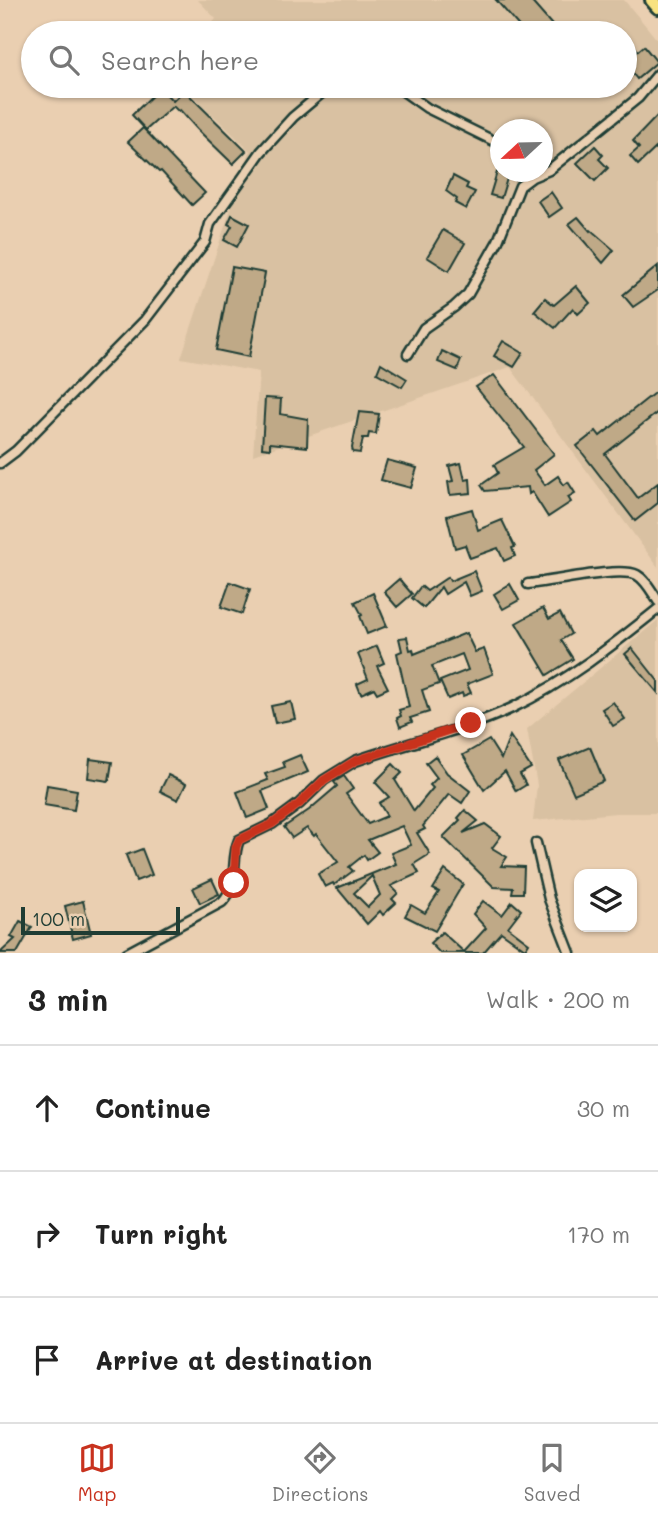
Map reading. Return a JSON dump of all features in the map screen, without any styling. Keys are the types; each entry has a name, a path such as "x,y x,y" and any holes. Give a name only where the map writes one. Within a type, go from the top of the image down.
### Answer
{"main road":[{"path":"652,0 658,7"}],"street":[{"path":"553,167 638,98 658,74"},
{"path":"0,463 16,451 145,320 184,273 205,242 210,223 261,152 293,117 316,98"},
{"path":"413,98 427,108 490,139"},
{"path":"408,354 424,328 468,294 492,254 523,182"},
{"path":"528,584 564,581 601,573 632,573 644,581 658,601"},
{"path":"127,953 222,902 230,894 234,883 236,847 239,840 286,815 324,780 355,761 509,709 576,671 658,609"},
{"path":"536,843 549,899 570,953"}],"shaded area":[{"path":"198,0 624,0 646,26 658,41 658,567 510,367 253,455 259,372 181,358 250,151 195,98 637,98 637,21 214,21 216,19"},
{"path":"658,620 658,813 616,813 533,821 537,785 527,729"}],"building":[{"path":"496,0 530,0 548,21 514,21"},
{"path":"644,46 657,62 637,79 637,50"},
{"path":"150,98 170,98 173,101 176,98 192,98 246,151 233,164 173,106 146,130 132,115"},
{"path":"658,115 658,146 638,165 630,156 639,148 633,141"},
{"path":"143,128 205,193 192,205 161,171 128,142"},
{"path":"595,146 603,155 599,159 608,168 595,181 577,163"},
{"path":"453,176 468,184 466,188 475,192 466,209 455,203 457,199 446,191"},
{"path":"494,182 506,182 501,198 490,195"},
{"path":"551,192 562,208 549,217 538,201"},
{"path":"232,215 249,224 237,247 224,240 232,226 228,224"},
{"path":"578,217 590,231 614,250 603,263 569,224"},
{"path":"443,230 465,243 449,271 427,257"},
{"path":"658,266 658,290 633,307 623,295"},
{"path":"232,267 265,273 249,357 216,350"},
{"path":"576,286 590,303 578,314 573,308 555,328 534,311 545,298 554,305"},
{"path":"503,341 523,353 514,367 494,356"},
{"path":"442,351 461,360 457,370 438,362"},
{"path":"381,363 407,379 402,387 377,373"},
{"path":"494,375 554,454 534,470 545,485 558,476 564,485 568,482 575,493 568,497 571,502 548,517 532,492 529,494 528,487 485,491 481,485 498,473 494,465 524,447 476,387"},
{"path":"658,390 658,412 605,454 638,498 658,483 658,503 635,521 577,446 596,431 600,436"},
{"path":"265,398 281,399 280,414 308,419 307,447 270,443 270,449 262,448"},
{"path":"359,412 379,414 376,434 369,433 368,438 363,438 360,453 353,452 352,448"},
{"path":"387,460 417,468 411,488 381,480"},
{"path":"461,463 465,480 470,479 471,493 450,495 448,482 453,481 449,466"},
{"path":"472,509 478,530 502,520 515,547 512,548 515,556 504,561 498,548 470,558 465,545 455,548 447,516"},
{"path":"474,571 482,591 470,596 464,582 445,594 441,587 424,608 412,598 421,586 427,591 448,577 450,581"},
{"path":"399,579 412,594 397,607 384,592"},
{"path":"230,582 250,589 242,614 221,607"},
{"path":"510,584 519,600 503,609 494,594"},
{"path":"373,593 387,626 367,634 355,602"},
{"path":"543,608 549,619 560,613 571,634 561,640 573,659 547,675 516,623"},
{"path":"466,633 475,652 484,649 493,674 467,684 471,693 463,696 462,693 448,699 440,681 468,670 462,654 432,666 439,684 422,690 429,712 410,718 412,722 400,727 397,718 401,716 399,710 409,707 397,653 402,651 399,638 407,637 410,650 413,649 414,654"},
{"path":"377,646 384,663 377,666 388,688 377,693 374,688 361,694 357,684 368,679 358,654"},
{"path":"632,648 658,681 658,693 625,654"},
{"path":"291,702 295,719 275,723 271,706"},
{"path":"613,702 625,719 613,726 602,709"},
{"path":"510,736 531,768 520,774 526,785 516,791 505,771 484,790 463,755 489,740 501,759"},
{"path":"590,747 604,781 574,794 559,760"},
{"path":"300,755 308,772 262,791 269,809 247,818 237,792 268,780 265,774 285,767 283,762"},
{"path":"435,756 447,773 470,791 462,803 449,794 423,826 425,829 417,833 430,854 414,864 419,873 391,886 398,893 392,899 396,903 383,915 380,911 367,924 337,888 396,864 391,853 411,845 402,826 368,840 378,852 367,860 364,855 349,867 353,871 334,885 333,883 325,887 318,874 338,862 316,834 314,836 307,828 292,838 284,827 309,810 337,786 334,782 344,776 353,789 346,794 368,824 387,816 379,803 389,797 375,782 393,764 402,773 395,780 414,811 433,788 430,785 437,778 426,763","holes":["372,876 380,895 368,907 354,893"]},
{"path":"90,759 112,762 109,781 88,778"},
{"path":"168,775 186,784 178,800 160,791"},
{"path":"47,785 77,790 74,810 44,805"},
{"path":"465,810 478,821 463,833 485,824 501,836 492,848 507,857 501,866 524,867 523,893 512,893 513,888 494,887 443,837 460,820 458,818"},
{"path":"142,849 152,875 136,881 126,855"},
{"path":"445,870 463,884 435,931 405,916 411,905 425,913 439,892 433,889"},
{"path":"212,879 219,894 200,903 193,888"},
{"path":"83,901 91,934 73,939 65,906"},
{"path":"483,901 502,915 512,902 521,910 508,927 529,943 525,949 501,932 483,953 440,953 430,943 442,932 464,952 486,928 473,914"},
{"path":"20,921 32,927 17,953 0,953 15,939 11,937"}],"route":[{"path":"234,883 236,847 239,840 286,815 324,780 355,761 471,723"}]}
